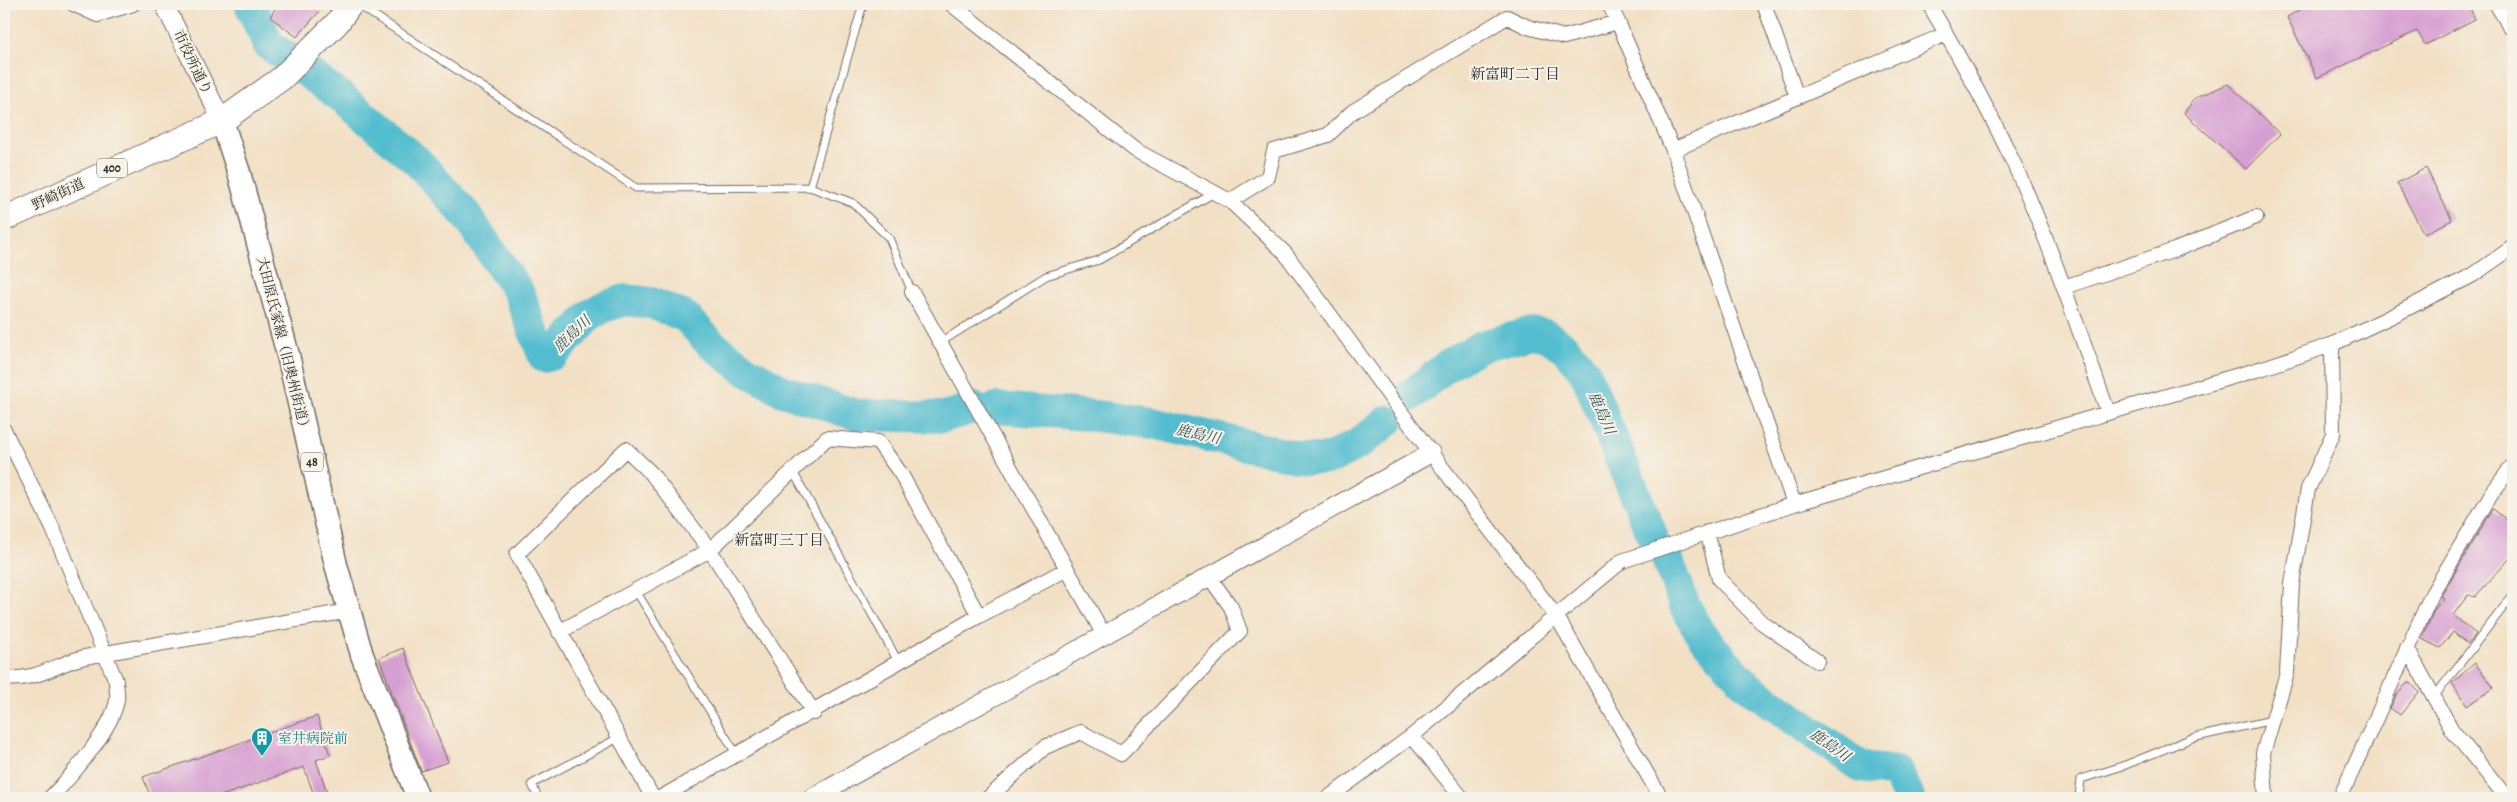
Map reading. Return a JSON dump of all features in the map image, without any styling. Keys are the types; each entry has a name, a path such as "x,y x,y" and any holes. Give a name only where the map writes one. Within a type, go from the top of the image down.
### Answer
{"highway":[{"name":"400","path":"222,121 282,78 312,50 337,23 351,4"},
{"path":"2502,4 2513,22"},
{"name":"野崎街道","path":"4,219 222,121"}],"main road":[{"name":"大田原氏家線（旧奥州街道）","path":"222,121 240,176 288,355 326,526 349,611 362,655 418,798"}],"street":[{"path":"73,4 97,15 133,4"},
{"name":"市役所通り","path":"164,4 222,121"},
{"path":"951,4 1135,150 1230,201 1285,254 1431,453 1557,617 1661,798"},
{"path":"1609,4 1673,150 1794,504"},
{"path":"1764,4 1797,97"},
{"path":"1929,4 2015,165 2064,288 2108,412"},
{"path":"1230,201 1268,177 1274,151 1328,135 1352,112 1507,17 1528,27 1564,37 1618,22"},
{"path":"1673,150 1946,34"},
{"path":"2064,288 2175,250 2256,217"},
{"path":"1328,798 1412,736 1622,562 1794,504 2263,368 2332,345 2473,275 2513,247"},
{"path":"912,292 942,342 1104,635"},
{"path":"2266,798 2263,753 2287,673 2292,584 2308,489 2333,434 2332,345"},
{"path":"4,430 53,529 106,652 116,681 117,700 105,728 64,784 50,798"},
{"path":"558,632 710,550 827,438 878,442 901,474 979,616"},
{"path":"653,798 620,737 558,632 517,554 626,448 652,473 710,550 814,713"},
{"path":"812,798 1210,578 1431,453"},
{"path":"2340,798 2432,594 2492,493 2513,466"},
{"path":"1707,532 1719,579 1761,622 1817,661"},
{"path":"660,798 814,713 979,616 1067,569"},
{"path":"988,798 1045,747 1081,732 1121,754 1240,631 1231,607 1210,578"},
{"path":"4,678 15,680 37,677 73,660 106,652 349,611"},
{"path":"2407,648 2452,730 2507,798"},
{"path":"1412,736 1462,798"}],"lane":[{"path":"357,4 636,188 810,187 853,203 889,238 912,292"},
{"path":"810,187 863,4"},
{"path":"942,342 1046,276 1099,260 1214,193"},
{"path":"792,470 899,663"},
{"path":"636,591 737,755"},
{"path":"2434,697 2513,595"},
{"path":"2079,798 2081,779 2123,766 2192,738 2273,720"},
{"path":"538,798 532,784 620,737"}],"building":[{"path":"278,4 326,4 297,37 270,17"},
{"path":"2310,4 2468,4 2475,19 2425,45 2417,31 2317,78 2287,17"},
{"path":"2228,84 2280,134 2246,169 2184,113 2195,98"},
{"path":"2426,168 2452,220 2424,234 2397,183"},
{"path":"2493,509 2513,525 2513,555 2475,597 2468,595 2453,615 2476,634 2468,644 2453,632 2440,648 2422,639 2434,610 2444,598 2441,596"},
{"path":"403,648 448,762 421,771 379,658"},
{"path":"2475,663 2494,688 2467,706 2452,683"},
{"path":"2409,681 2419,692 2400,715 2390,708 2396,696"},
{"name":"室井病院前","path":"317,716 330,755 316,760 329,798 315,798 304,767 215,798 151,798 143,777"}],"waterway":[{"name":"鹿島川","path":"250,4 268,44 341,97 417,161 466,215 518,291 544,357 554,354 590,315 603,307 625,300 651,303 686,317 711,344 747,371 783,391 857,415 943,417 974,408"},
{"name":"鹿島川","path":"1410,396 1448,365 1481,346 1532,333 1547,336 1565,348 1585,372 1652,535"},
{"name":"鹿島川","path":"996,408 1087,415 1152,423 1305,459 1329,459 1358,444 1388,421"},
{"name":"鹿島川","path":"1668,561 1685,606 1703,637 1748,686 1861,767 1896,772 1909,798"}],"place":[{"name":"室井病院前","path":"262,757"}],"district":[{"name":"新富町二丁目","path":"1515,74"},
{"name":"新富町三丁目","path":"779,540"}]}
